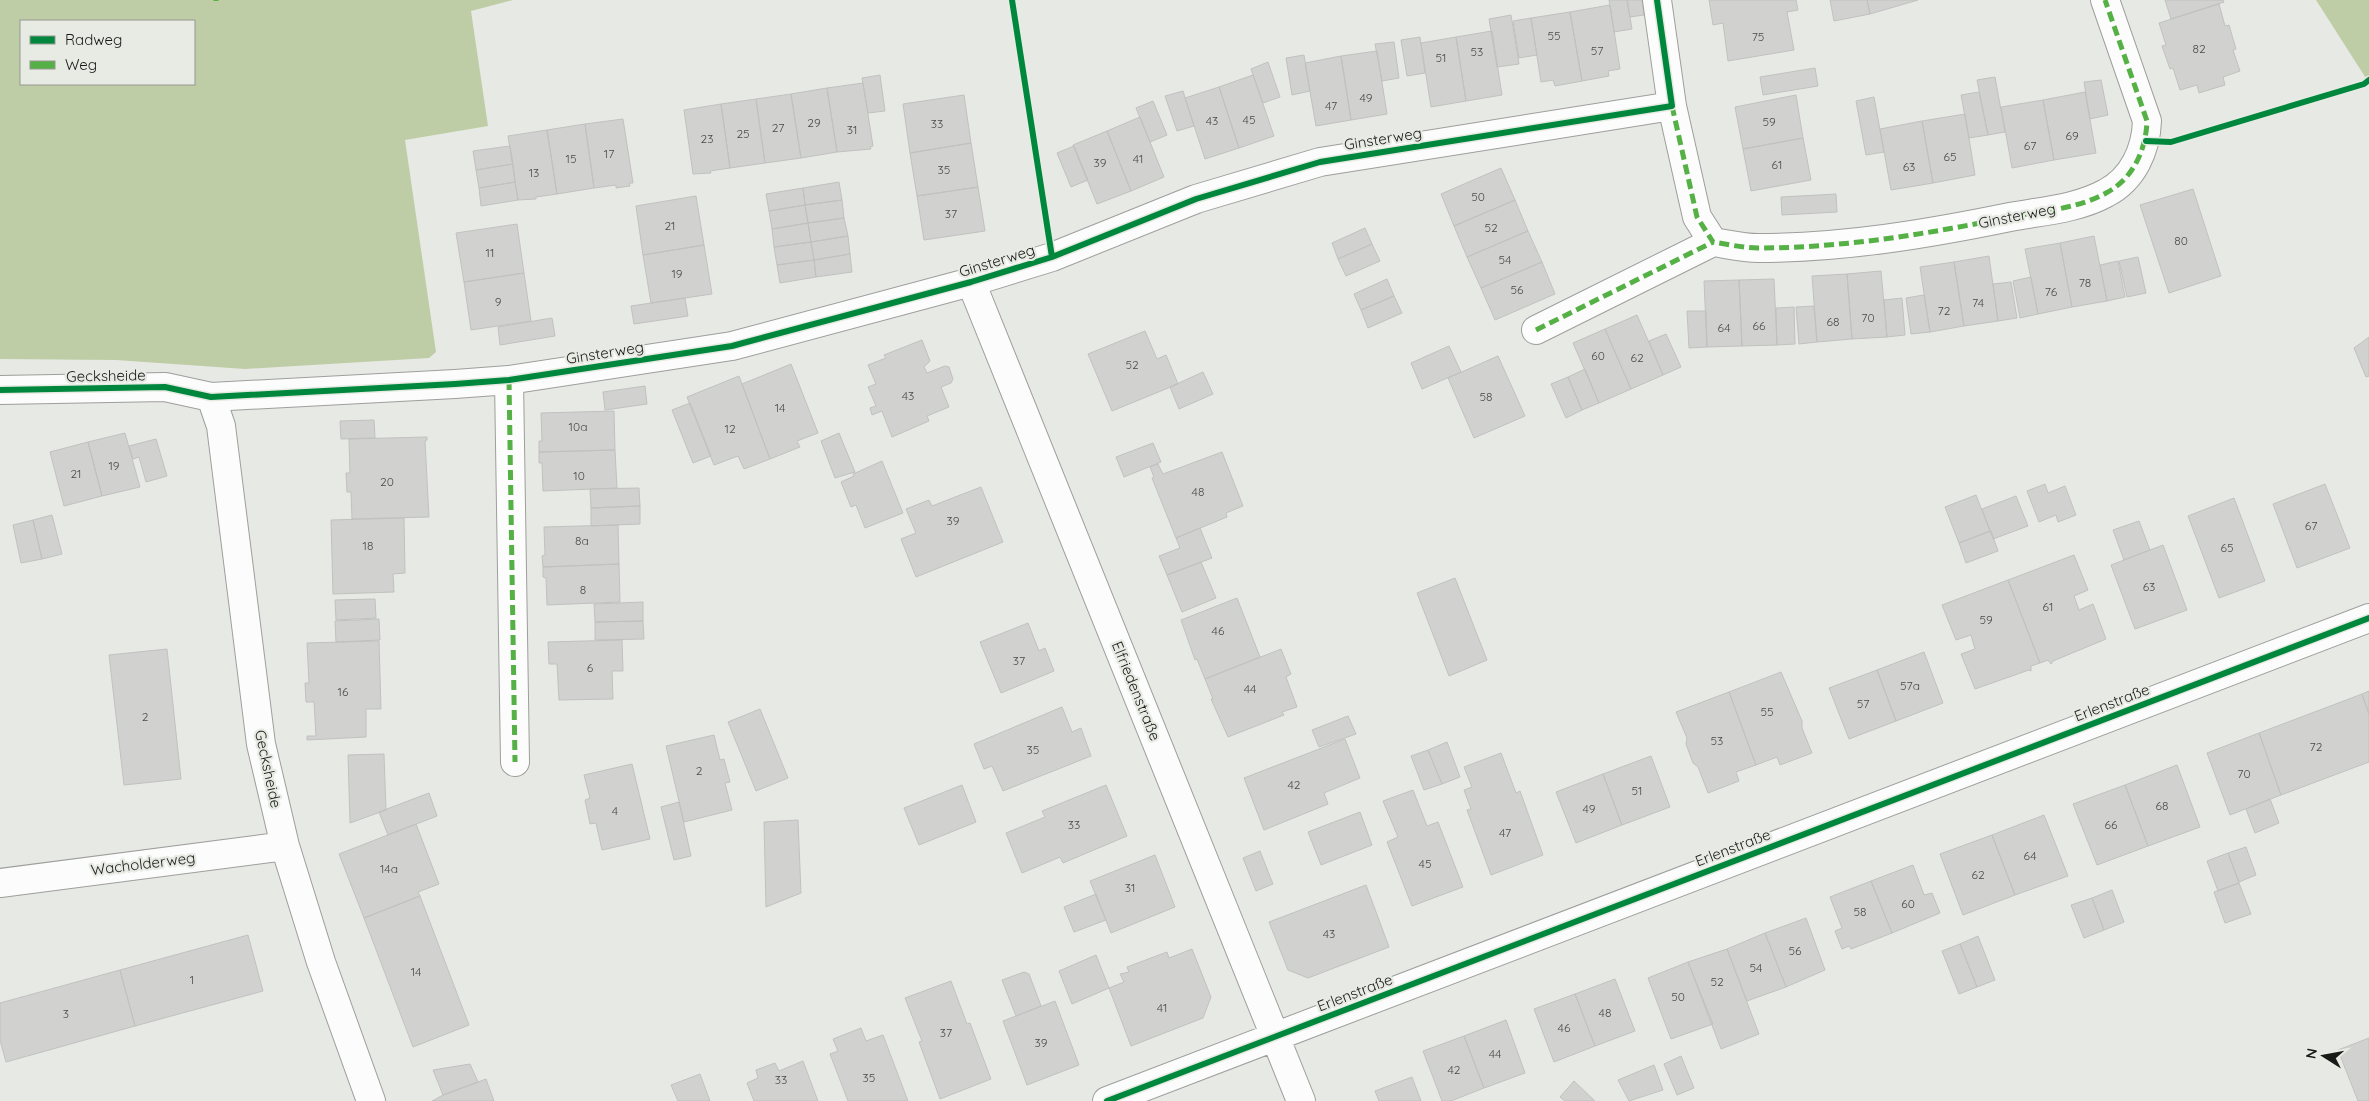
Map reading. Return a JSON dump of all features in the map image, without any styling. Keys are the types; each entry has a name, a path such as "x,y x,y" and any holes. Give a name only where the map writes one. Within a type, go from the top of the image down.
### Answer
{"street":[{"path":"1536,330 1713,242 1697,217 1672,106 1657,0"},
{"name":"Ginsterweg","path":"1713,242 1756,248 1848,243 1927,233 2083,203 2108,192 2129,173 2139,159 2146,140 2147,121 2105,0"},
{"name":"Ginsterweg","path":"211,398 509,380 732,346 971,282 1052,257 1196,199 1320,162 1672,106"},
{"name":"Elfriedenstraße","path":"971,282 1301,1101"},
{"path":"509,380 515,762"},
{"name":"Gecksheide","path":"0,390 165,387 211,398 221,426 261,744 285,846 320,962 371,1101"},
{"name":"Erlenstraße","path":"1107,1101 2369,618"},
{"name":"Wacholderweg","path":"0,883 285,846"}],"green space":[{"path":"0,0 513,0 471,11 488,126 405,140 436,352 429,358 245,369 116,360 0,359"},
{"path":"2316,0 2369,0 2369,83"}],"building":[{"path":"1609,0 1627,0 1632,29 1614,32"},
{"path":"1627,0 1642,0 1644,15 1630,17"},
{"path":"1709,0 1796,0 1798,10 1787,12 1794,50 1728,61 1723,23 1713,25"},
{"path":"1830,0 1867,0 1870,14 1834,21"},
{"path":"1867,0 1918,0 1870,14"},
{"path":"2165,0 2223,0 2224,2 2171,19"},
{"path":"2219,4 2225,26 2229,25 2236,49 2233,50 2240,71 2223,77 2225,85 2199,93 2197,85 2180,90 2173,68 2170,69 2162,46 2166,45 2159,23"},
{"path":"1610,5 1620,69 1608,71 1609,76 1582,81 1570,12"},
{"path":"1570,12 1582,81 1555,86 1553,80 1541,82 1531,18"},
{"path":"1511,15 1519,64 1497,67 1489,19"},
{"path":"1531,18 1537,55 1519,58 1513,21"},
{"path":"1492,31 1502,95 1466,101 1456,37"},
{"path":"1420,37 1425,73 1407,76 1401,40"},
{"path":"1456,37 1466,101 1431,107 1421,43"},
{"path":"1394,42 1399,78 1382,81 1375,44"},
{"path":"1377,51 1387,114 1351,120 1341,56"},
{"path":"1304,55 1310,91 1292,95 1286,58"},
{"path":"1341,56 1351,120 1316,126 1305,63"},
{"path":"1268,62 1280,97 1263,103 1251,69"},
{"path":"1815,68 1818,86 1763,95 1760,77"},
{"path":"880,75 885,111 868,113 862,78"},
{"path":"1253,75 1274,136 1239,148 1219,87"},
{"path":"1995,77 2005,132 1988,135 1977,80"},
{"path":"2101,80 2108,115 2090,119 2084,82"},
{"path":"863,83 873,146 870,147 871,149 837,152 827,88"},
{"path":"1219,87 1239,148 1205,159 1185,98"},
{"path":"827,88 837,152 801,158 791,94"},
{"path":"1183,91 1194,126 1177,131 1165,96"},
{"path":"1979,92 1988,135 1969,138 1961,95"},
{"path":"2085,92 2096,153 2054,160 2043,100"},
{"path":"791,94 801,158 765,163 756,99"},
{"path":"964,95 971,143 910,153 903,104"},
{"path":"1796,95 1803,138 1743,149 1735,107"},
{"path":"1874,97 1884,152 1866,155 1856,101"},
{"path":"756,99 765,163 730,168 721,104"},
{"path":"2043,100 2054,160 2012,168 2001,107"},
{"path":"1153,101 1167,135 1150,142 1136,108"},
{"path":"721,104 730,168 710,171 711,173 693,174 684,110"},
{"path":"1965,114 1975,175 1933,183 1922,121"},
{"path":"1140,117 1164,177 1131,191 1107,131"},
{"path":"623,119 633,183 629,183 630,186 616,188 616,185 594,188 585,124"},
{"path":"1922,121 1933,183 1891,190 1880,129"},
{"path":"585,124 594,188 557,194 547,130"},
{"path":"547,130 557,194 536,197 536,199 518,200 508,136"},
{"path":"1107,131 1131,191 1097,204 1073,145"},
{"path":"1803,138 1811,180 1751,191 1743,149"},
{"path":"971,143 978,187 917,196 910,153"},
{"path":"510,146 513,164 476,170 473,151"},
{"path":"1074,146 1088,180 1071,187 1057,153"},
{"path":"513,164 515,182 479,188 476,170"},
{"path":"1501,168 1515,200 1454,226 1441,194"},
{"path":"515,182 518,200 481,206 479,188"},
{"path":"839,182 842,200 805,205 803,188"},
{"path":"978,187 985,231 924,240 917,196"},
{"path":"803,188 805,205 769,211 766,194"},
{"path":"2193,189 2221,276 2169,293 2140,205"},
{"path":"1836,194 1837,212 1782,215 1781,197"},
{"path":"696,196 704,245 643,255 636,206"},
{"path":"842,200 844,218 808,223 805,205"},
{"path":"1515,200 1528,231 1467,257 1454,226"},
{"path":"805,205 808,223 772,229 769,211"},
{"path":"844,218 848,236 811,242 808,223"},
{"path":"808,223 811,242 774,247 772,229"},
{"path":"517,224 524,273 464,282 456,233"},
{"path":"1365,228 1372,244 1338,259 1332,243"},
{"path":"1528,231 1542,262 1481,288 1467,257"},
{"path":"848,236 850,254 814,260 811,242"},
{"path":"2094,236 2107,301 2072,307 2060,243"},
{"path":"811,242 814,260 777,265 774,247"},
{"path":"2060,243 2072,307 2038,314 2025,249"},
{"path":"1372,244 1380,261 1346,276 1338,259"},
{"path":"704,245 712,294 651,303 643,255"},
{"path":"850,254 852,272 816,277 814,260"},
{"path":"1989,256 1998,321 1964,326 1954,262"},
{"path":"2138,257 2146,293 2127,297 2119,261"},
{"path":"814,260 816,277 780,283 777,265"},
{"path":"2118,261 2125,297 2107,301 2100,265"},
{"path":"1542,262 1555,294 1495,320 1481,288"},
{"path":"1954,262 1964,326 1930,332 1920,267"},
{"path":"1881,271 1887,337 1852,339 1847,274"},
{"path":"524,273 531,321 471,330 464,282"},
{"path":"1847,274 1852,339 1817,342 1812,276"},
{"path":"2031,277 2038,314 2020,318 2013,281"},
{"path":"1387,279 1394,296 1361,310 1354,294"},
{"path":"1774,279 1777,345 1742,346 1739,280"},
{"path":"1739,280 1742,346 1707,347 1704,281"},
{"path":"2011,282 2017,318 1998,321 1993,284"},
{"path":"1924,295 1930,332 1911,334 1906,298"},
{"path":"1394,296 1402,313 1368,328 1361,310"},
{"path":"685,298 688,316 634,324 631,306"},
{"path":"1902,298 1905,335 1887,337 1884,300"},
{"path":"1814,306 1817,342 1799,344 1796,307"},
{"path":"1794,307 1795,344 1777,345 1776,308"},
{"path":"1687,311 1706,311 1707,347 1689,348"},
{"path":"1637,315 1663,375 1631,389 1605,329"},
{"path":"552,318 555,336 500,345 498,327"},
{"path":"1605,329 1631,389 1599,403 1573,343"},
{"path":"1145,331 1157,359 1166,355 1178,384 1112,411 1088,354"},
{"path":"1666,334 1681,367 1663,375 1649,341"},
{"path":"2369,337 2369,376 2366,377 2354,348"},
{"path":"922,340 930,361 924,367 927,373 945,366 949,367 953,379 951,383 941,387 949,407 927,416 929,421 892,437 882,411 872,415 870,408 876,406 868,387 876,384 868,365 886,358 884,355"},
{"path":"1449,346 1461,372 1422,389 1411,363"},
{"path":"1498,356 1525,416 1474,438 1448,378"},
{"path":"791,364 818,433 797,441 800,447 770,459 742,384"},
{"path":"1585,369 1599,403 1582,410 1568,377"},
{"path":"1203,372 1213,394 1179,409 1170,387"},
{"path":"739,376 770,459 744,469 738,456 714,465 687,397"},
{"path":"1568,377 1582,410 1566,418 1551,384"},
{"path":"645,386 647,404 605,410 603,392"},
{"path":"690,403 711,456 693,463 672,410"},
{"path":"614,411 615,450 539,452 539,441 542,441 541,413"},
{"path":"374,420 375,438 341,439 340,421"},
{"path":"125,433 140,487 102,496 88,442"},
{"path":"839,433 855,472 835,478 821,441"},
{"path":"427,437 425,441 429,517 352,519 351,492 347,492 346,473 350,473 349,439"},
{"path":"156,439 167,476 146,482 139,457 133,459 129,446"},
{"path":"88,442 102,496 64,506 50,452"},
{"path":"1153,443 1161,462 1124,477 1116,457"},
{"path":"615,450 617,488 543,491 542,463 539,463 539,452"},
{"path":"1222,452 1243,506 1226,513 1227,517 1176,538 1152,478 1154,477 1150,467 1158,464 1163,474"},
{"path":"882,461 903,513 865,528 856,505 851,507 841,482 854,476 853,474"},
{"path":"2045,484 2048,493 2065,486 2076,515 2058,522 2056,515 2039,522 2027,491"},
{"path":"2325,484 2350,548 2297,568 2273,504"},
{"path":"981,487 1003,542 916,577 901,539 916,533 906,509 929,500 932,506"},
{"path":"639,488 640,506 591,508 590,489"},
{"path":"1976,495 1990,531 1959,543 1945,507"},
{"path":"2016,496 2028,526 1993,539 1982,509"},
{"path":"2234,498 2265,581 2219,598 2188,516"},
{"path":"640,506 640,524 591,526 591,508"},
{"path":"52,515 62,554 42,559 33,520"},
{"path":"404,518 405,573 393,574 394,592 333,594 331,520"},
{"path":"33,520 42,559 21,563 13,525"},
{"path":"2139,521 2150,550 2124,560 2113,530"},
{"path":"618,525 619,564 543,567 542,556 545,555 544,527"},
{"path":"1200,528 1212,558 1167,575 1159,556 1180,548 1176,538"},
{"path":"1991,531 1998,551 1966,563 1959,543"},
{"path":"2163,545 2187,610 2135,629 2111,565"},
{"path":"2074,555 2088,590 2074,596 2079,610 2093,604 2106,639 2053,661 2051,664 2048,660 2040,663 2008,580"},
{"path":"1201,562 1216,598 1182,612 1167,575"},
{"path":"619,564 620,602 547,605 546,578 543,577 543,567"},
{"path":"1455,578 1487,660 1449,676 1417,593"},
{"path":"2008,580 2040,663 2031,666 2031,671 2029,670 1975,689 1961,654 1975,649 1971,635 1956,640 1942,605"},
{"path":"1237,598 1260,657 1205,679 1197,659 1195,660 1181,620"},
{"path":"375,599 376,618 336,620 335,600"},
{"path":"643,602 643,621 595,622 594,604"},
{"path":"379,619 380,640 336,642 335,621"},
{"path":"643,621 644,639 595,640 595,622"},
{"path":"1028,623 1039,651 1045,648 1054,671 1001,693 980,642"},
{"path":"622,640 623,671 612,671 613,699 559,700 557,664 549,664 548,642"},
{"path":"379,641 381,709 366,709 366,737 307,740 307,736 316,736 314,702 306,702 305,683 309,683 307,643"},
{"path":"167,649 181,779 124,785 109,655"},
{"path":"1281,649 1291,674 1286,677 1297,707 1282,712 1284,715 1228,737 1211,699 1213,699 1205,679"},
{"path":"1924,652 1943,703 1896,721 1877,670"},
{"path":"1877,670 1896,721 1849,739 1829,688"},
{"path":"1781,672 1802,721 1802,728 1812,753 1780,765 1777,757 1756,765 1729,692"},
{"path":"2369,691 2369,714 2362,694"},
{"path":"1729,692 1756,765 1736,772 1739,781 1708,793 1698,767 1693,763 1686,744 1687,738 1676,712"},
{"path":"2362,694 2369,714 2369,762 2281,795 2259,733"},
{"path":"1062,707 1072,732 1081,728 1091,756 1003,791 992,766 984,769 974,744"},
{"path":"760,709 788,778 756,791 728,722"},
{"path":"1348,716 1356,734 1319,747 1312,730"},
{"path":"2259,733 2281,795 2230,815 2207,753"},
{"path":"714,735 720,760 724,759 730,782 725,783 732,810 684,822 666,746"},
{"path":"1345,739 1360,778 1324,793 1328,804 1264,830 1244,778"},
{"path":"1447,742 1460,777 1442,784 1428,750"},
{"path":"1428,750 1442,784 1424,790 1411,756"},
{"path":"1501,753 1516,793 1520,791 1543,855 1491,875 1467,810 1471,809 1464,790 1472,787 1464,767"},
{"path":"384,754 386,810 350,823 348,755"},
{"path":"1651,756 1670,807 1622,825 1603,774"},
{"path":"632,764 650,839 602,850 596,823 590,824 585,800 590,798 584,775"},
{"path":"2177,765 2200,827 2148,846 2125,785"},
{"path":"1603,774 1622,825 1576,843 1556,792"},
{"path":"962,785 976,822 919,845 904,808"},
{"path":"1106,785 1127,836 1063,863 1060,857 1022,873 1006,833 1045,817 1042,811"},
{"path":"2125,785 2148,846 2097,865 2073,804"},
{"path":"1413,790 1427,826 1438,822 1463,887 1412,906 1387,842 1398,837 1383,801"},
{"path":"429,793 437,816 388,835 379,812"},
{"path":"2270,799 2279,823 2255,833 2246,809"},
{"path":"679,802 691,856 674,860 661,807"},
{"path":"1360,812 1372,845 1321,865 1308,832"},
{"path":"2044,815 2068,876 2015,895 1992,835"},
{"path":"798,820 801,893 766,907 764,822"},
{"path":"416,824 439,884 418,892 420,896 364,918 339,854"},
{"path":"1992,835 2015,895 1963,915 1940,854"},
{"path":"2246,847 2256,875 2239,882 2228,853"},
{"path":"1260,851 1273,884 1256,891 1243,858"},
{"path":"2228,853 2239,883 2218,891 2207,861"},
{"path":"1155,855 1175,907 1111,933 1090,881"},
{"path":"1913,865 1924,895 1932,893 1940,913 1892,933 1871,881"},
{"path":"1871,881 1892,933 1851,949 1849,946 1842,949 1835,931 1842,928 1830,897"},
{"path":"2239,883 2251,914 2225,923 2214,892"},
{"path":"1366,885 1389,947 1308,978 1288,970 1269,922"},
{"path":"2112,890 2124,922 2104,930 2092,898"},
{"path":"1096,894 1106,920 1074,932 1064,907"},
{"path":"420,896 469,1025 413,1047 364,918"},
{"path":"2092,898 2104,930 2084,938 2071,905"},
{"path":"1806,918 1825,970 1786,987 1765,933"},
{"path":"1765,933 1786,987 1747,1001 1727,949"},
{"path":"248,935 263,991 135,1026 120,970"},
{"path":"1978,936 1995,980 1977,987 1960,944"},
{"path":"1960,944 1977,987 1959,994 1942,951"},
{"path":"1192,949 1211,997 1203,1018 1131,1046 1109,988 1124,982 1120,974 1129,972 1127,967 1167,952 1169,958"},
{"path":"1727,949 1759,1034 1721,1049 1688,962"},
{"path":"1096,955 1109,988 1072,1004 1059,971"},
{"path":"1688,962 1713,1024 1671,1039 1648,978"},
{"path":"120,970 135,1026 6,1062 0,1040 0,1003"},
{"path":"1024,972 1029,974 1041,1006 1016,1016 1002,980"},
{"path":"1615,979 1635,1031 1595,1046 1575,994"},
{"path":"951,981 967,1024 970,1023 991,1079 940,1099 919,1042 922,1041 905,998"},
{"path":"1575,994 1595,1046 1554,1062 1534,1009"},
{"path":"1055,1001 1079,1065 1027,1085 1003,1021"},
{"path":"1506,1020 1525,1073 1484,1088 1464,1036"},
{"path":"861,1028 866,1041 883,1035 908,1101 848,1101 830,1054 838,1051 833,1039"},
{"path":"1464,1036 1484,1088 1451,1101 1442,1101 1423,1051"},
{"path":"2369,1038 2369,1101 2358,1101 2338,1050"},
{"path":"1681,1056 1694,1088 1677,1095 1664,1064"},
{"path":"803,1061 818,1101 754,1101 747,1083 758,1078 756,1070 775,1063 779,1071"},
{"path":"470,1064 478,1082 443,1095 433,1070"},
{"path":"1654,1065 1663,1090 1629,1101 1618,1080"},
{"path":"700,1074 710,1101 678,1101 671,1085"},
{"path":"1412,1077 1421,1101 1379,1101 1375,1091"},
{"path":"486,1079 494,1101 432,1101 443,1095"},
{"path":"1574,1081 1595,1101 1565,1101 1560,1097"}],"marked path":[{"path":"1672,106 1697,217 1713,242 1758,248 1822,246 1885,239 2059,209 2083,203 2115,187 2131,172 2144,143 2147,121 2105,0"},
{"path":"1536,330 1713,242"},
{"path":"509,380 515,762"}],"cycle path":[{"path":"1012,0 1052,257"},
{"path":"0,390 165,387 211,397 455,384 509,380 732,346 971,282 1052,257 1196,199 1320,162 1672,106 1657,0"},
{"path":"2146,141 2171,142 2364,84 2369,80"},
{"path":"1107,1101 2369,618"}]}
